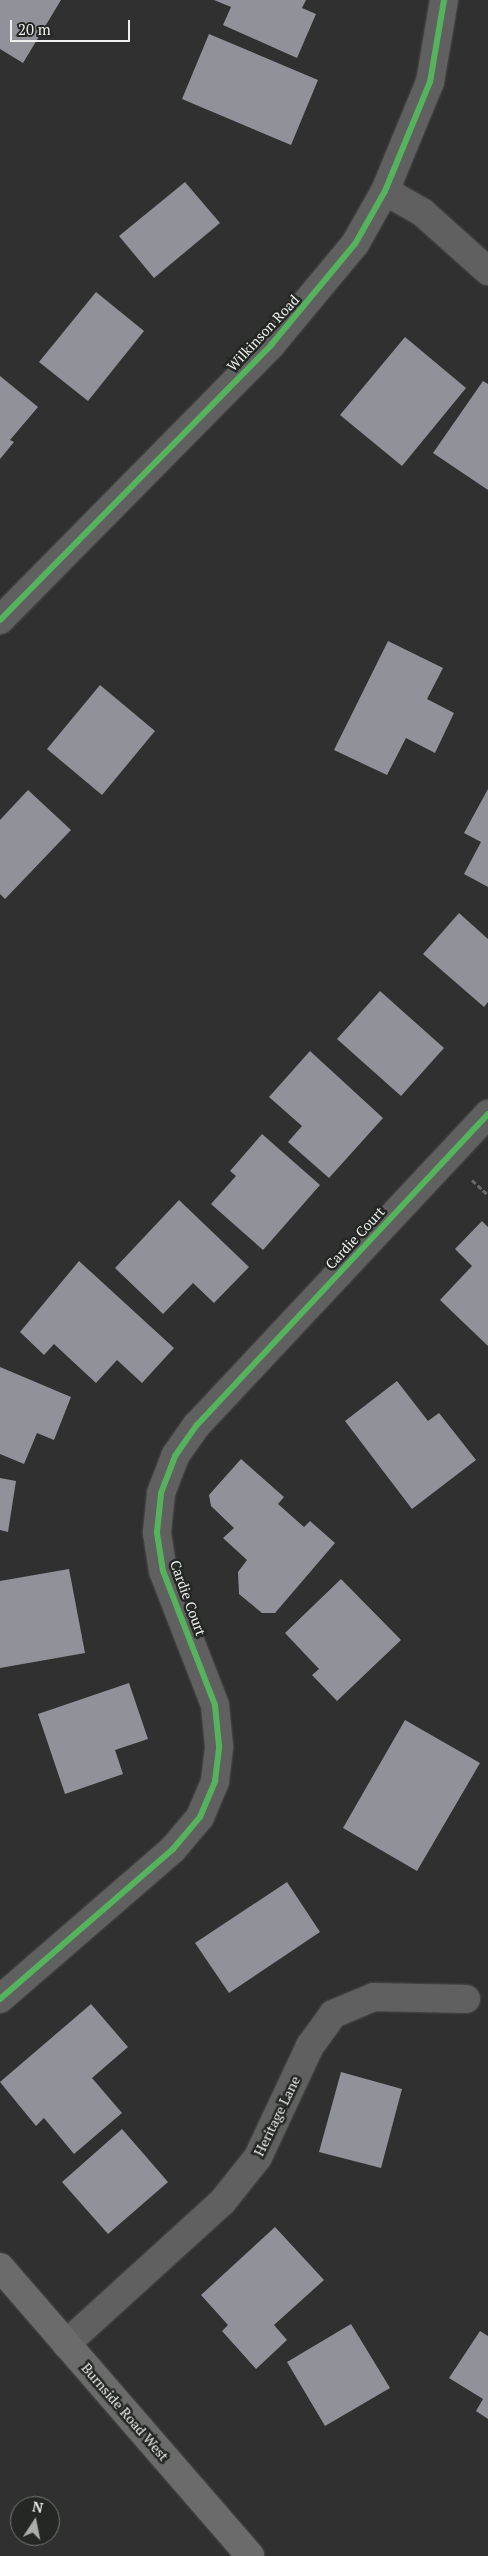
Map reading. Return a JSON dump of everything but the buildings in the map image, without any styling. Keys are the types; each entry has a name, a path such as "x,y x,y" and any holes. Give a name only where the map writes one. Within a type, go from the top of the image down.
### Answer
{"street":[{"name":"Wilkinson Road","path":"0,620 271,345 354,244 385,191 430,82 444,0"},
{"path":"385,191 422,212 488,271"},
{"name":"Cardie Court","path":"0,1999 173,1849 200,1817 215,1781 220,1746 215,1705 163,1571 157,1532 161,1492 175,1456 197,1425 488,1114"},
{"name":"Heritage Lane","path":"66,2344 223,2200 258,2157 310,2046 333,2014 374,1997 466,1999"},
{"name":"Burnside Road West","path":"0,2267 250,2556"}],"cycle path":[{"path":"0,620 271,345 355,244 385,191 430,82 444,0"},
{"path":"0,1999 173,1849 200,1817 215,1781 219,1746 215,1705 163,1571 157,1532 161,1493 175,1456 197,1425 488,1114"}]}
